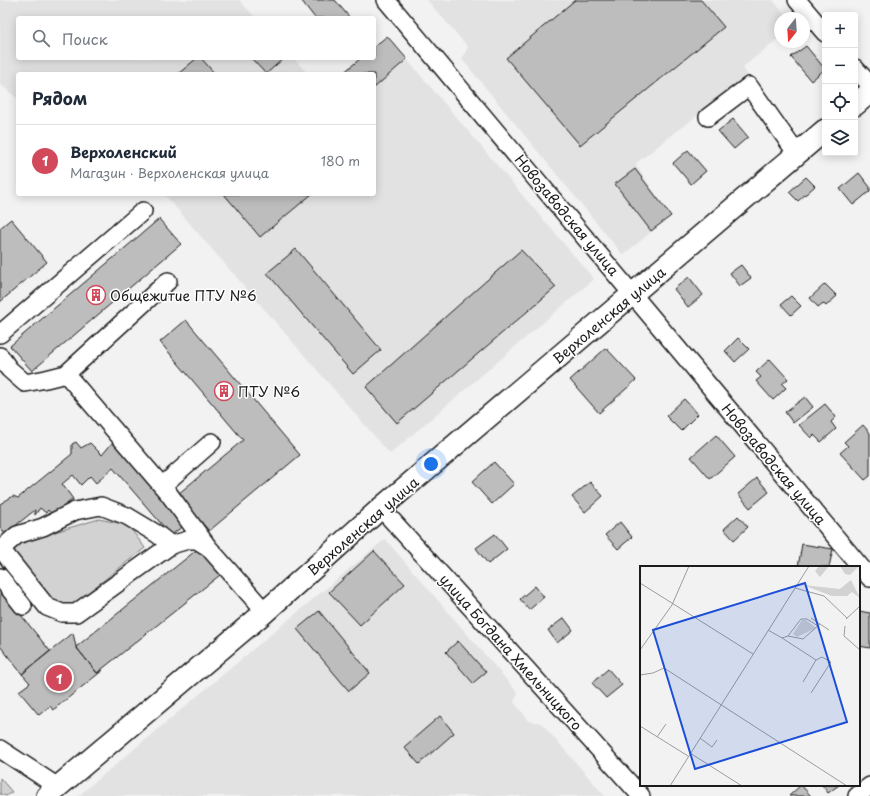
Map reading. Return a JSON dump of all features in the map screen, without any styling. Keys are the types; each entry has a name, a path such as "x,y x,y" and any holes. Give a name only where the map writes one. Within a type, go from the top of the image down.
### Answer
{"main road":[{"path":"858,102 870,92"},
{"name":"Верхоленская улица","path":"52,792 265,612 381,508 822,133"}],"street":[{"name":"Новозаводская улица","path":"386,0 870,578"},
{"path":"796,0 822,30"},
{"path":"858,71 870,85"},
{"path":"708,117 749,86 797,154"},
{"path":"0,334 143,211"},
{"path":"0,356 9,368 25,382 66,374 168,281"},
{"path":"66,374 162,486 208,547 265,612"},
{"path":"162,486 212,442"},
{"path":"170,545 157,534 127,516 102,506 75,511 43,527 17,535 0,549 47,607 62,613 76,613 170,545 188,540 197,540 208,547"},
{"name":"улица Богдана Хмельницкого","path":"381,508 641,796"},
{"path":"0,577 23,606"},
{"path":"0,749 52,792"},
{"path":"857,796 870,786"}],"shaded area":[{"path":"0,0 239,0 254,16 16,16 16,60 295,60 306,72 16,72 16,97 0,84"},
{"path":"427,0 773,0 783,12 774,12 774,42 743,67 748,76 635,164 671,216 623,255 462,59 468,47"},
{"path":"387,36 594,279 390,454 166,196 376,196 376,72 344,72 359,60 376,60 376,45"},
{"path":"99,519 128,525 145,548 71,606 50,602 13,556 14,544"},
{"path":"385,539 518,693 514,702 529,721 541,723 605,796 78,796"},
{"path":"0,778 12,792 6,796 0,794"}],"building":[{"path":"301,0 335,0 348,16 313,16"},
{"path":"575,0 701,0 724,27 580,145 506,58"},
{"path":"387,36 407,59 376,86 376,72 344,72 359,60 376,60 376,45"},
{"path":"803,48 808,48 822,65 822,72 811,81 791,57"},
{"path":"195,60 203,60 213,72 180,72"},
{"path":"253,60 282,60 268,72 264,72"},
{"path":"733,119 748,137 734,149 718,131"},
{"path":"688,150 706,171 691,184 673,163"},
{"path":"635,169 671,216 651,231 615,184"},
{"path":"859,173 870,187 870,191 853,205 840,189"},
{"path":"806,177 815,186 798,201 789,192"},
{"path":"226,196 310,196 260,237"},
{"path":"11,219 47,262 0,302 0,228"},
{"name":"Общежитие ПТУ №6","path":"159,219 181,244 32,371 10,346"},
{"path":"296,249 381,350 353,374 267,273"},
{"path":"521,250 556,287 397,423 366,387"},
{"path":"741,265 751,278 740,286 730,273"},
{"path":"689,277 703,295 688,307 674,289"},
{"path":"825,284 837,296 826,306 823,303 818,307 810,298"},
{"path":"791,296 801,306 791,315 781,304"},
{"name":"ПТУ №6","path":"186,320 300,455 209,531 178,494 243,440 160,342"},
{"path":"738,338 749,349 735,362 725,351"},
{"path":"606,348 636,380 599,413 570,380"},
{"path":"770,359 788,379 782,384 786,388 773,400 756,381 761,377 756,372"},
{"path":"805,397 813,407 793,423 785,412"},
{"path":"684,399 698,414 681,431 666,416"},
{"path":"825,404 836,417 831,422 836,429 821,442 814,435 811,438 799,425"},
{"path":"863,425 870,433 870,476 865,480 840,453 848,446 844,442"},
{"path":"716,435 735,457 710,479 691,457"},
{"path":"76,442 81,448 90,443 102,455 113,442 184,521 182,527 171,535 113,468 96,483 90,476 81,485 73,475 62,484 73,499 53,515 48,510 46,513 40,508 35,515 35,510 5,534 0,527 0,504 13,496 18,498 72,454 72,444"},
{"path":"494,462 514,484 492,504 472,482"},
{"path":"757,478 769,492 750,508 738,494"},
{"path":"590,482 603,496 585,512 572,497"},
{"path":"738,516 748,527 734,540 724,529"},
{"path":"620,522 632,537 618,549 605,535"},
{"path":"495,534 507,549 488,564 476,548"},
{"path":"802,544 833,549 829,566 798,566"},
{"path":"199,548 220,575 97,673 76,647"},
{"path":"374,551 405,584 360,625 329,592"},
{"path":"535,586 544,597 529,610 520,599"},
{"path":"0,589 50,651 22,674 0,646"},
{"path":"319,611 370,673 349,691 297,629"},
{"path":"860,611 870,613 870,648 860,646"},
{"path":"564,618 573,630 557,643 548,630"},
{"path":"73,633 76,647 97,673 103,670 53,710 50,706 39,715 19,691 30,683 22,674"},
{"path":"458,641 486,672 473,683 446,652"},
{"path":"608,669 622,685 606,698 592,683"},
{"path":"440,716 454,733 419,764 404,747"},
{"path":"800,786 802,786 811,796 789,796"},
{"path":"823,786 838,786 828,793"}],"place":[{"name":"Общежитие ПТУ №6","path":"96,295"},
{"name":"ПТУ №6","path":"224,391"},
{"name":"Верхоленский","path":"59,678"}]}
